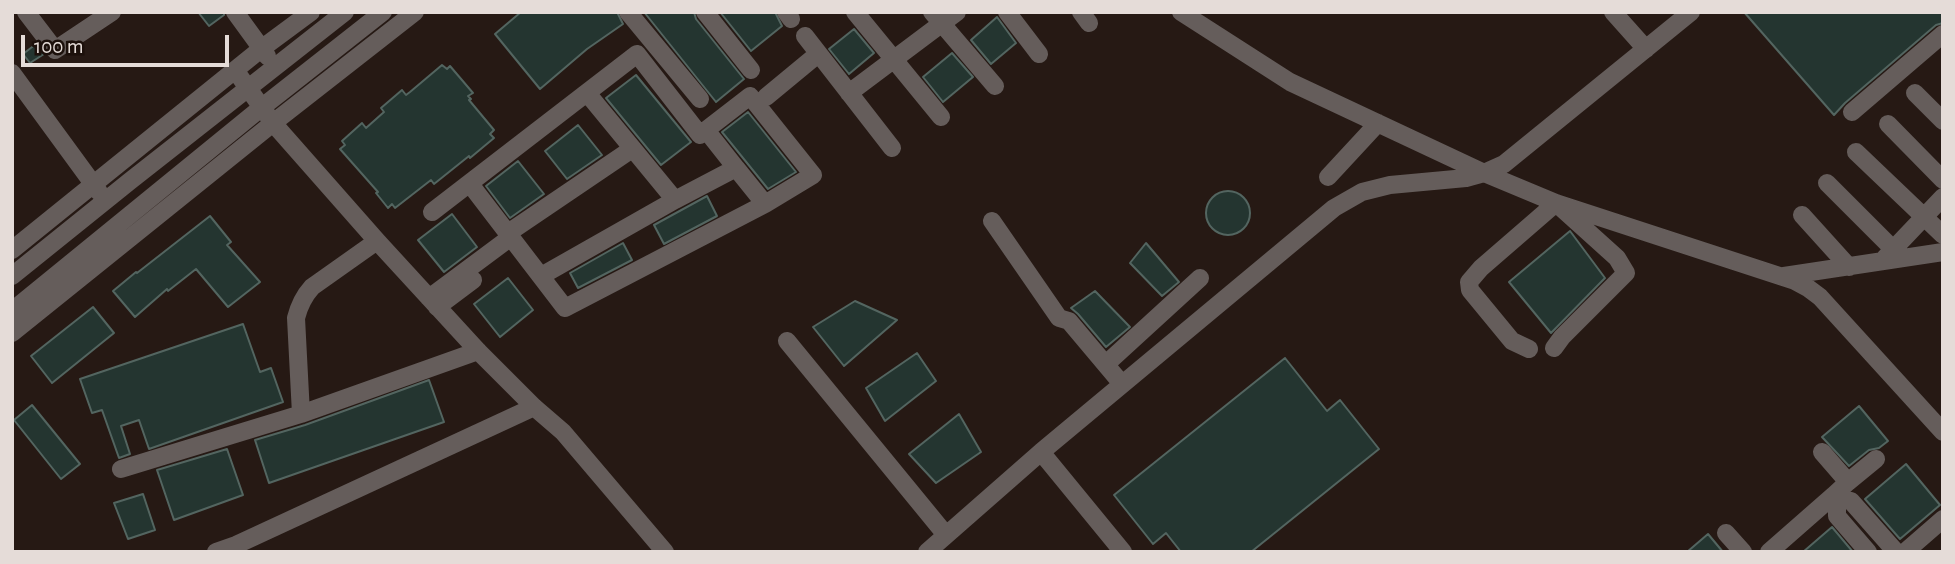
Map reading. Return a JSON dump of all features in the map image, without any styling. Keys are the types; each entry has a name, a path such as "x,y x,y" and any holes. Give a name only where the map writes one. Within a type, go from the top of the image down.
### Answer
{"street":[{"path":"26,12 55,50 105,14"},
{"path":"235,12 275,67"},
{"path":"12,250 234,70 311,12"},
{"path":"12,276 345,12"},
{"path":"12,311 383,12"},
{"path":"12,333 415,12"},
{"path":"628,12 700,99"},
{"path":"705,12 751,70"},
{"path":"855,12 942,117"},
{"path":"849,93 894,60 937,18 957,12"},
{"path":"1007,12 1039,54"},
{"path":"1181,12 1290,82 1484,173 1556,203 1779,276 1808,288 1820,297 1943,432"},
{"path":"1613,12 1646,50"},
{"path":"927,552 1041,452 1334,208 1362,192 1390,185 1466,178 1504,164 1691,12"},
{"path":"937,18 995,86"},
{"path":"1852,112 1943,34"},
{"path":"805,36 892,148"},
{"path":"432,212 638,54 700,135 750,96 813,175 765,204 565,307 470,184"},
{"path":"766,97 818,54"},
{"path":"234,70 273,123 377,241 478,351 563,432 665,552"},
{"path":"12,73 105,201"},
{"path":"587,93 675,200"},
{"path":"1915,93 1943,121"},
{"path":"1328,177 1378,123"},
{"path":"1888,124 1943,180"},
{"path":"706,130 765,204"},
{"path":"433,302 632,149"},
{"path":"1856,152 1943,235"},
{"path":"541,276 736,168"},
{"path":"1827,183 1887,256"},
{"path":"1887,256 1943,197"},
{"path":"1554,348 1626,272 1617,258 1556,203"},
{"path":"1529,349 1512,341 1469,290 1469,282 1481,268 1556,203"},
{"path":"1802,215 1849,267"},
{"path":"992,221 1059,318 1069,321 1122,384"},
{"path":"302,414 296,318 299,306 312,287 377,241"},
{"path":"1779,276 1849,267 1887,256 1943,252"},
{"path":"1106,364 1200,278"},
{"path":"787,341 946,535"},
{"path":"121,469 302,414 478,351"},
{"path":"216,552 534,407"},
{"path":"1041,452 1123,552"},
{"path":"1822,452 1848,482"},
{"path":"1769,552 1876,459"},
{"path":"1835,496 1837,516 1868,552"},
{"path":"1835,496 1851,501 1896,552"},
{"path":"1905,552 1943,519"},
{"path":"1726,533 1743,552"},
{"path":"1923,552 1943,535"}],"building":[{"path":"198,12 224,12 224,15 209,26"},
{"path":"521,12 617,12 623,24 587,49 540,89 495,34"},
{"path":"644,12 694,12 696,19 744,79 716,102"},
{"path":"720,12 775,12 782,26 751,51"},
{"path":"1744,12 1943,12 1943,23 1936,25 1834,115"},
{"path":"997,17 1016,43 991,64 971,40"},
{"path":"854,29 874,53 849,74 829,49"},
{"path":"36,44 44,54 30,63 23,54"},
{"path":"952,53 973,77 943,102 923,77"},
{"path":"442,65 447,69 450,66 473,93 468,96 471,99 469,100 494,130 490,134 494,138 434,184 431,180 395,208 392,204 388,208 376,193 378,192 340,149 345,145 342,141 362,123 366,128 384,112 381,108 402,90 406,95"},
{"path":"636,75 691,142 661,165 606,98"},
{"path":"748,112 796,172 768,189 722,132"},
{"path":"578,125 602,155 567,179 545,151"},
{"path":"518,161 544,194 510,218 486,186"},
{"path":"1228,191 1237,192 1244,197 1249,204 1249,222 1244,229 1237,234 1228,235 1219,234 1212,229 1207,222 1206,213 1207,204 1212,197 1219,192"},
{"path":"707,196 717,216 664,244 654,225"},
{"path":"452,214 477,247 444,272 418,240"},
{"path":"210,216 231,242 227,245 260,282 228,307 196,269 168,291 167,289 135,317 113,291"},
{"path":"1570,231 1605,278 1551,333 1509,282"},
{"path":"623,243 632,260 578,288 570,273"},
{"path":"1146,243 1179,282 1162,296 1130,263"},
{"path":"508,278 533,310 500,337 474,304"},
{"path":"1095,291 1130,327 1106,347 1071,308"},
{"path":"855,301 897,320 844,366 813,327"},
{"path":"93,307 114,333 52,383 31,356"},
{"path":"243,324 260,372 271,368 283,402 149,449 139,420 121,426 130,454 119,458 102,410 92,413 80,379"},
{"path":"917,353 936,381 885,421 866,388"},
{"path":"1285,358 1327,411 1340,400 1379,449 1251,552 1181,552 1166,533 1153,544 1114,495"},
{"path":"429,380 444,422 269,483 255,440 305,425"},
{"path":"32,405 80,464 61,479 14,420"},
{"path":"1859,406 1888,441 1879,448 1869,450 1849,466 1822,437"},
{"path":"959,414 981,452 936,483 909,454"},
{"path":"227,449 243,495 174,520 157,470"},
{"path":"1906,464 1940,505 1900,539 1865,499"},
{"path":"143,494 155,530 128,539 114,503"},
{"path":"1832,527 1853,552 1803,552"},
{"path":"1708,534 1723,552 1687,552"}]}
